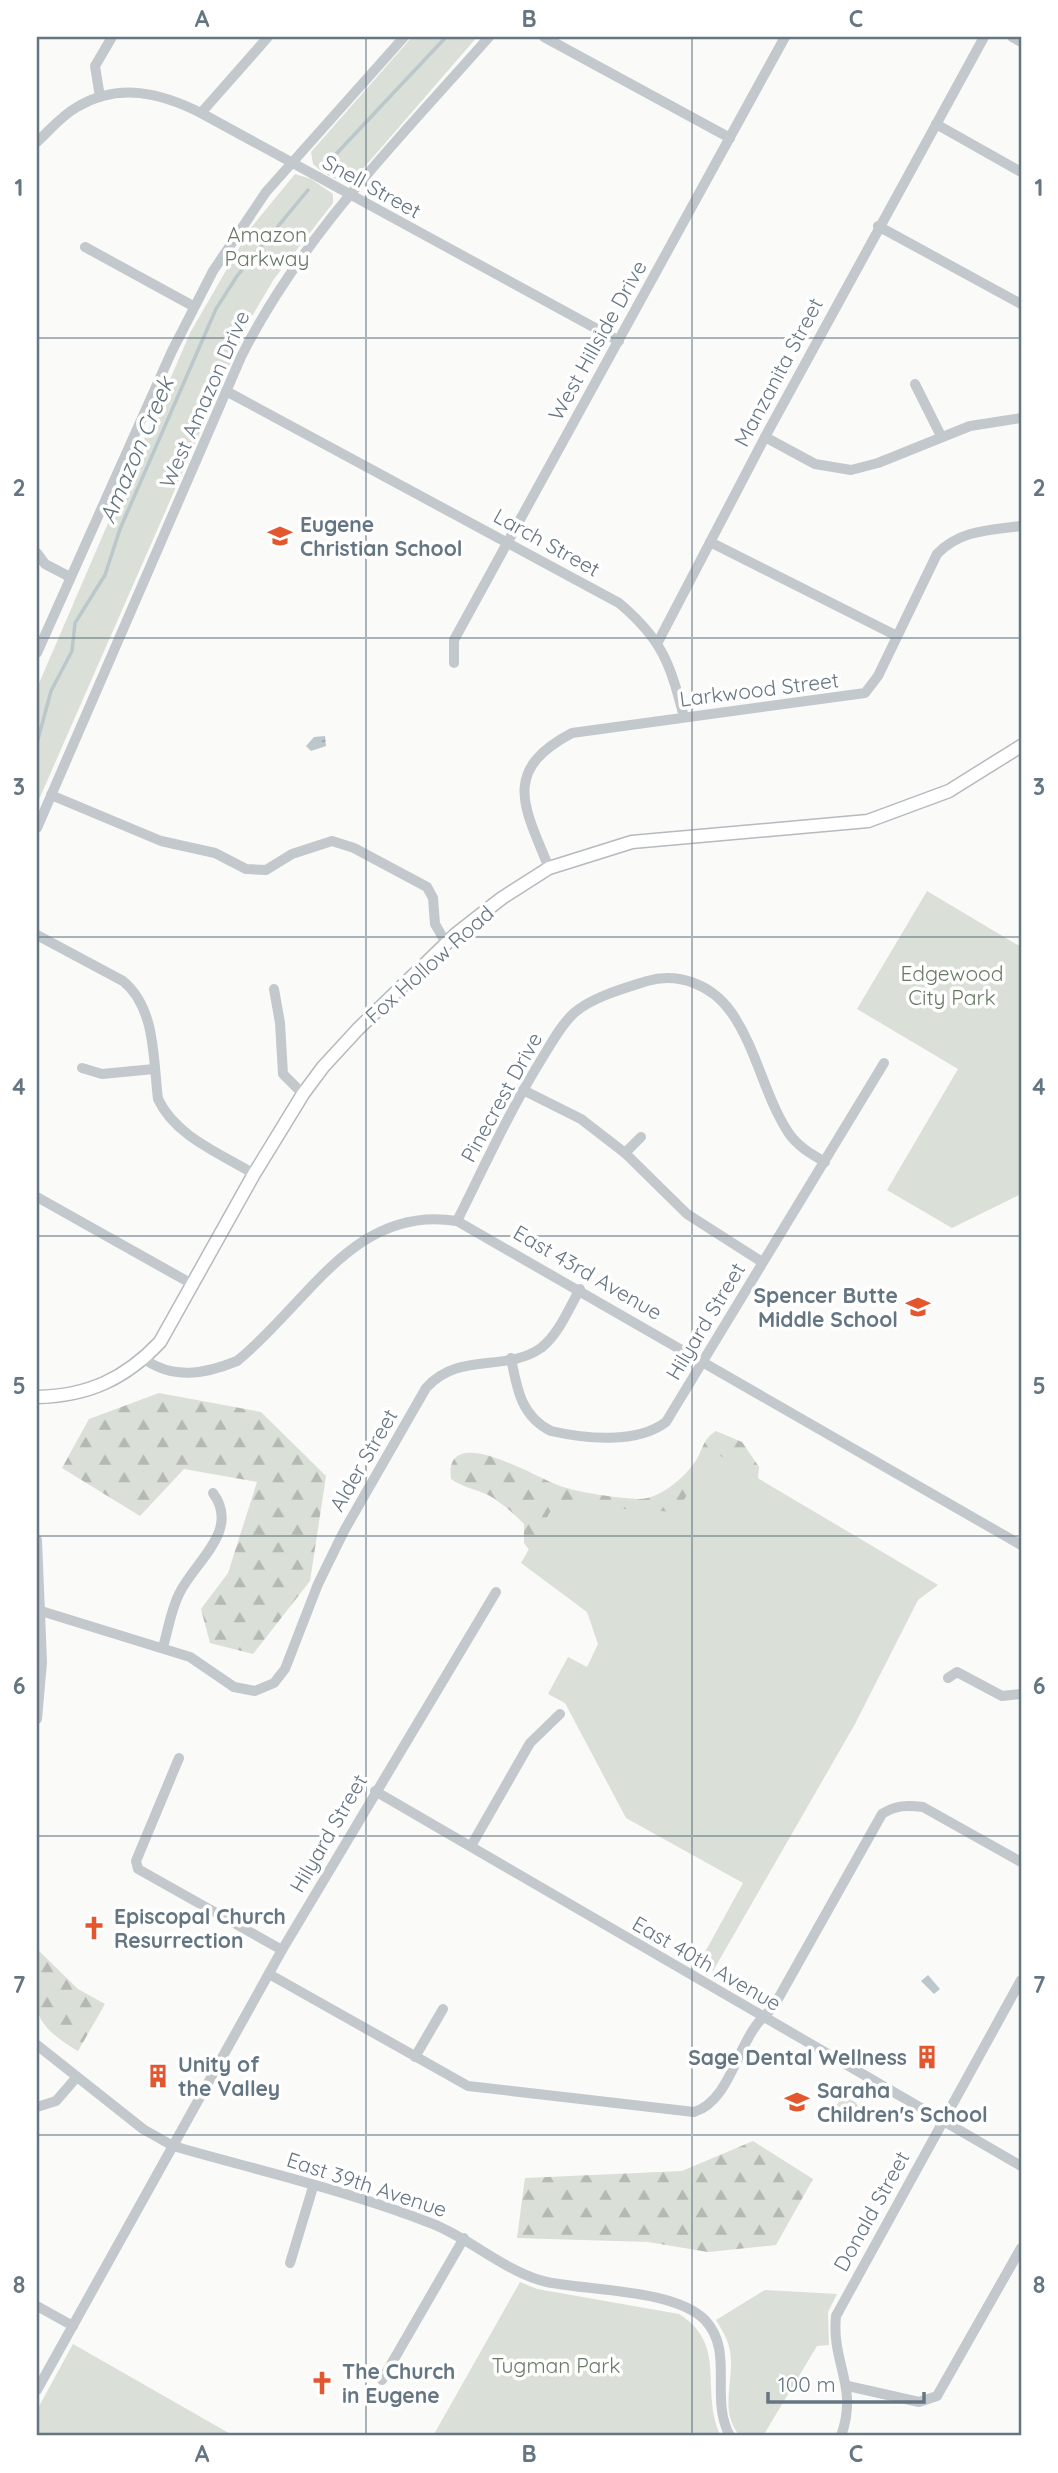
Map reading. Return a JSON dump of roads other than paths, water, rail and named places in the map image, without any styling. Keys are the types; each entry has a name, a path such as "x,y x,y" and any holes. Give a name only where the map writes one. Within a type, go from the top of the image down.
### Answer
{"main road":[{"name":"Fox Hollow Road","path":"37,1397 82,1392 106,1385 144,1359 160,1342 254,1174 303,1094 358,1028 446,943 502,898 549,868 632,842 868,821 949,791 1021,746"}],"street":[{"path":"100,97 95,66 112,37"},
{"path":"201,113 268,37"},
{"path":"37,653 193,306 238,231 292,163 404,37"},
{"name":"West Amazon Drive","path":"37,828 226,391 271,300 310,244 350,195 489,37"},
{"path":"544,37 730,138"},
{"name":"West Hillside Drive","path":"454,663 454,640 785,37"},
{"name":"Manzanita Street","path":"658,642 878,226 984,37"},
{"path":"1012,37 1021,42"},
{"name":"Snell Street","path":"37,142 70,112 100,97 149,92 172,98 619,341"},
{"path":"936,124 1021,172"},
{"path":"878,226 1021,304"},
{"path":"85,247 193,306"},
{"path":"915,384 941,436"},
{"name":"Larch Street","path":"226,391 619,603 658,642 673,676 684,718"},
{"path":"765,437 815,464 841,470 878,463 941,436 979,424 1021,418"},
{"name":"Larkwood Street","path":"549,868 523,797 526,779 536,759 550,744 572,733 865,693 873,685 930,564 944,547 969,533 1021,526"},
{"path":"710,542 897,636"},
{"path":"37,553 45,564 70,577"},
{"path":"51,795 161,841 207,850 254,871 266,870 292,854 326,842 345,844 427,887 433,898 435,924 446,943"},
{"path":"37,934 123,981 136,991 148,1018 158,1099 173,1123 254,1174"},
{"name":"Pinecrest Drive","path":"457,1221 523,1090 561,1028 576,1011 645,982 662,978 682,978 714,994 730,1011 747,1037 788,1132 802,1148 825,1162"},
{"path":"274,989 280,1023 282,1074 303,1094"},
{"name":"Hilyard Street","path":"511,1358 522,1404 540,1426 563,1434 635,1436 657,1429 667,1422 884,1063"},
{"path":"82,1068 102,1074 154,1069"},
{"path":"523,1090 581,1118 625,1153 687,1214 762,1262"},
{"path":"625,1153 641,1138"},
{"path":"37,1196 192,1284"},
{"name":"East 43rd Avenue","path":"144,1359 166,1370 192,1374 213,1371 237,1361 368,1235 411,1219 434,1217 457,1221 580,1289 1021,1545"},
{"name":"Alder Street","path":"163,1647 200,1662 227,1684 255,1691 281,1676 344,1531 426,1388 437,1376 455,1367 529,1354 548,1340 580,1289"},
{"path":"41,1611 163,1647 180,1591 206,1557 220,1527 222,1507 213,1493"},
{"path":"37,1540 41,1611 37,1719"},
{"name":"Hilyard Street","path":"37,2390 282,1950 496,1592"},
{"path":"948,1678 957,1672 1002,1696 1021,1695"},
{"path":"471,1846 530,1743 560,1714"},
{"path":"179,1758 136,1861 140,1872 282,1950"},
{"name":"East 40th Avenue","path":"375,1791 1021,2166"},
{"path":"269,1974 453,2079 480,2089 682,2112 705,2109 716,2097 755,2026 774,2006 883,1814 892,1807 923,1807 1021,1861"},
{"name":"Donald Street","path":"841,2436 847,2420 848,2386 837,2352 836,2316 1021,1980"},
{"path":"415,2057 443,2010"},
{"name":"East 39th Avenue","path":"37,2045 143,2129 173,2146 398,2211 464,2238 545,2281 652,2298 694,2311 706,2322 720,2349 719,2408 730,2436"},
{"path":"37,2107 56,2101 76,2078"},
{"path":"290,2263 313,2187"},
{"path":"382,2379 464,2238"},
{"path":"848,2386 919,2402 937,2396 1021,2248"},
{"path":"37,2306 73,2326"}],"water":[{"path":"325,736 326,746 311,751 306,746 314,737"},
{"path":"928,1975 940,1989 934,1994 921,1981"}],"waterway":[{"name":"Amazon Creek","path":"337,153 446,37"},
{"name":"Amazon Creek","path":"37,743 51,691 72,651 75,623 105,575 120,529 216,309 237,276 308,190"}],"place":[{"name":"Eugene Christian School","path":"280,536"},
{"name":"Spencer Butte Middle School","path":"918,1307"},
{"name":"Episcopal Church Resurrection","path":"94,1928"},
{"name":"Sage Dental Wellness","path":"927,2057"},
{"name":"Unity of the Valley","path":"158,2076"},
{"name":"Saraha Children's School","path":"797,2102"},
{"name":"The Church in Eugene","path":"322,2383"}],"park label":[{"name":"Amazon Parkway","path":"267,246"},
{"name":"Edgewood City Park","path":"952,985"},
{"name":"Tugman Park","path":"556,2365"}]}
